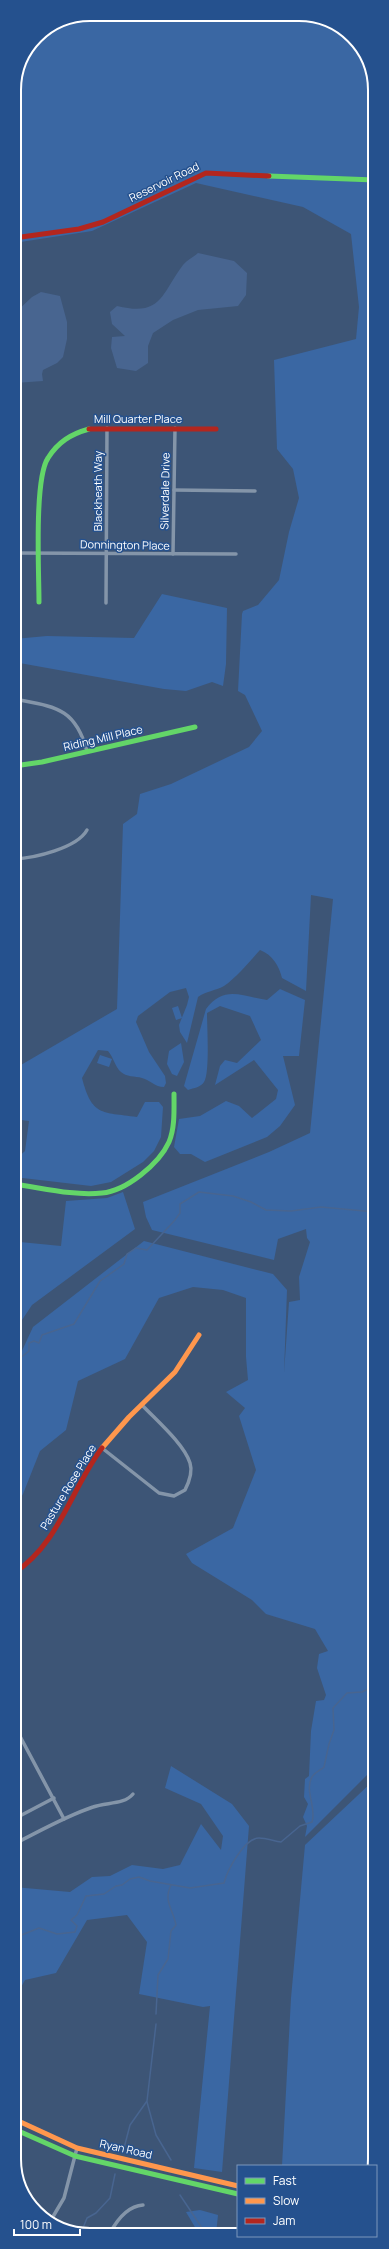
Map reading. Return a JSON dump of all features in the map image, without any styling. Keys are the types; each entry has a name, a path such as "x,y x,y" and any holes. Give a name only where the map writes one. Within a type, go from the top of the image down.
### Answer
{"street":[{"name":"Reservoir Road","path":"21,237 79,229 104,222 206,173 368,180"},
{"name":"Blackheath Way","path":"106,603 107,428"},
{"name":"Silverdale Drive","path":"173,554 175,428"},
{"name":"Mill Quarter Place","path":"38,602 40,482 47,459 63,440 74,433 89,429 216,429"},
{"path":"174,490 255,491"},
{"name":"Donnington Place","path":"21,552 236,554"},
{"path":"21,700 47,705 66,713 82,734 87,752"},
{"name":"Riding Mill Place","path":"21,765 87,752 195,727"},
{"path":"21,858 57,850 83,837 87,830"},
{"path":"21,1185 103,1193 128,1182 153,1165 164,1154 174,1126 174,1094"},
{"name":"Pasture Rose Place","path":"21,1570 25,1568 42,1552 87,1469 102,1448 121,1425 182,1364 199,1335"},
{"path":"102,1448 160,1492 174,1496 185,1490 190,1478 190,1464 184,1451 142,1405"},
{"path":"21,1738 64,1819"},
{"path":"21,1840 94,1806 129,1799 133,1794"},
{"path":"21,1815 54,1798"},
{"name":"Ryan Road","path":"21,2122 77,2148 237,2186"},
{"name":"Ryan Road","path":"21,2132 75,2156 237,2194"},
{"path":"53,2217 64,2198 77,2148"},
{"path":"113,2228 120,2217 138,2205 143,2205"}],"shaded area":[{"path":"90,21 299,21 317,23 333,30 341,35 351,45 359,56 366,72 368,86 368,1776 367,1775 305,1837 307,1826 303,1817 308,1804 304,1797 305,1779 309,1776 311,1731 316,1701 324,1700 326,1695 317,1668 319,1654 328,1651 315,1629 266,1614 252,1600 192,1563 186,1554 233,1528 256,1470 239,1416 245,1408 226,1392 248,1380 246,1357 246,1298 223,1290 193,1287 159,1298 125,1359 78,1381 66,1430 40,1451 21,1498 21,1353 33,1327 144,1241 273,1274 287,1290 284,1373 289,1302 300,1300 299,1277 310,1242 307,1238 306,1229 278,1239 274,1260 152,1230 146,1217 143,1202 269,1152 310,1133 333,899 311,895 306,991 282,978 275,961 265,952 260,950 243,969 224,986 204,993 198,997 187,1043 180,1032 179,1025 189,997 186,988 170,992 138,1016 136,1022 149,1052 165,1076 166,1083 164,1087 158,1086 142,1078 123,1074 117,1068 108,1051 98,1050 82,1078 94,1106 106,1112 137,1117 145,1102 159,1102 163,1107 161,1137 154,1151 143,1162 111,1182 91,1186 21,1178 21,1155 25,1151 29,1121 21,1120 21,1065 117,1009 123,824 137,814 140,794 171,784 249,747 262,731 245,695 238,691 242,614 243,611 258,605 279,580 289,532 299,498 293,469 277,449 274,360 356,339 359,307 351,234 303,207 196,183 92,231 21,242 22,77 26,64 33,52 41,41 52,33 64,26 77,22"},
{"path":"198,253 234,261 247,273 246,295 238,306 198,310 173,320 153,333 148,346 148,363 136,371 117,368 111,348 112,337 125,336 112,324 110,312 117,306 132,309 152,306 164,294 183,265"},
{"path":"41,292 60,296 67,322 67,339 63,357 57,363 43,370 43,381 21,383 21,307 32,297"},
{"path":"162,594 227,608 226,664 223,686 212,682 186,691 164,689 21,663 21,638 47,636 134,638"},
{"path":"280,989 305,1000 299,1056 283,1056 295,1105 280,1126 267,1137 205,1162 191,1154 180,1154 174,1147 179,1119 200,1116 226,1101 239,1106 252,1118 276,1099 278,1090 254,1060 215,1085 220,1066 225,1060 237,1063 261,1040 250,1016 220,1006 207,1013 208,1060 204,1082 199,1086 188,1090 184,1086 206,1009 219,997 226,995 234,994 267,1000"},
{"path":"178,1006 182,1018 176,1020 172,1008"},
{"path":"181,1043 184,1062 177,1076 172,1074 167,1064 169,1051"},
{"path":"100,1055 112,1059 109,1067 97,1063"},
{"path":"123,1192 135,1229 32,1305 21,1322 21,1242 61,1246 66,1201 107,1198"},
{"path":"171,1766 232,1804 249,1826 222,2172 194,2168 210,2006 203,2007 139,1994 147,1942 127,1915 87,1920 56,1973 25,1980 21,1987 21,1888 70,1892 92,1877 110,1876 132,1865 163,1869 180,1865 201,1824 221,1850 223,1836 201,1804 165,1788"},
{"path":"368,1786 368,2165 282,2165 291,1998 305,1845"},
{"path":"200,2210 218,2215 217,2228 195,2228 186,2212"}],"waterway":[{"path":"21,1357 29,1351 29,1343 34,1341 39,1343 42,1335 74,1324 100,1281 124,1264 127,1254 136,1248 147,1250 175,1220 180,1213 180,1204 199,1192 233,1196 251,1202 266,1210 291,1211 321,1207 368,1211"},
{"path":"21,1935 39,1928 57,1934 75,1932 77,1926 71,1920 77,1915 86,1896 104,1894 130,1879 139,1877 150,1881 190,1888 224,1883 232,1863 242,1849 253,1839 264,1838 281,1842 300,1826 312,1822 313,1811 309,1788 310,1782 313,1776 324,1767 334,1730 333,1708 347,1693 362,1692 368,1689"},
{"path":"156,2014 158,1975 168,1959 171,1931 176,1925 168,1900 171,1885"},
{"path":"123,2152 130,2125 147,2101 156,2024"},
{"path":"147,2102 156,2135 171,2160"},
{"path":"83,2227 87,2218 96,2213 110,2198 115,2174"},
{"path":"180,2195 202,2228"}],"traffic: fast":[{"path":"269,176 368,180"},
{"path":"39,602 38,527 41,485 44,469 48,458 56,447 76,433 89,429"},
{"path":"21,765 42,762 195,727"},
{"path":"21,1185 69,1193 91,1194 111,1191 131,1182 158,1159 169,1142 173,1125 174,1094"},
{"path":"21,2132 75,2156 237,2194"}],"traffic: slow":[{"path":"102,1448 129,1417 175,1372 199,1335"},
{"path":"21,2122 77,2148 237,2186"}],"traffic: jam":[{"path":"21,237 79,229 103,222 206,173 269,176"},
{"path":"89,429 216,429"},
{"path":"21,1567 42,1547 53,1532 91,1464 102,1448"}]}
